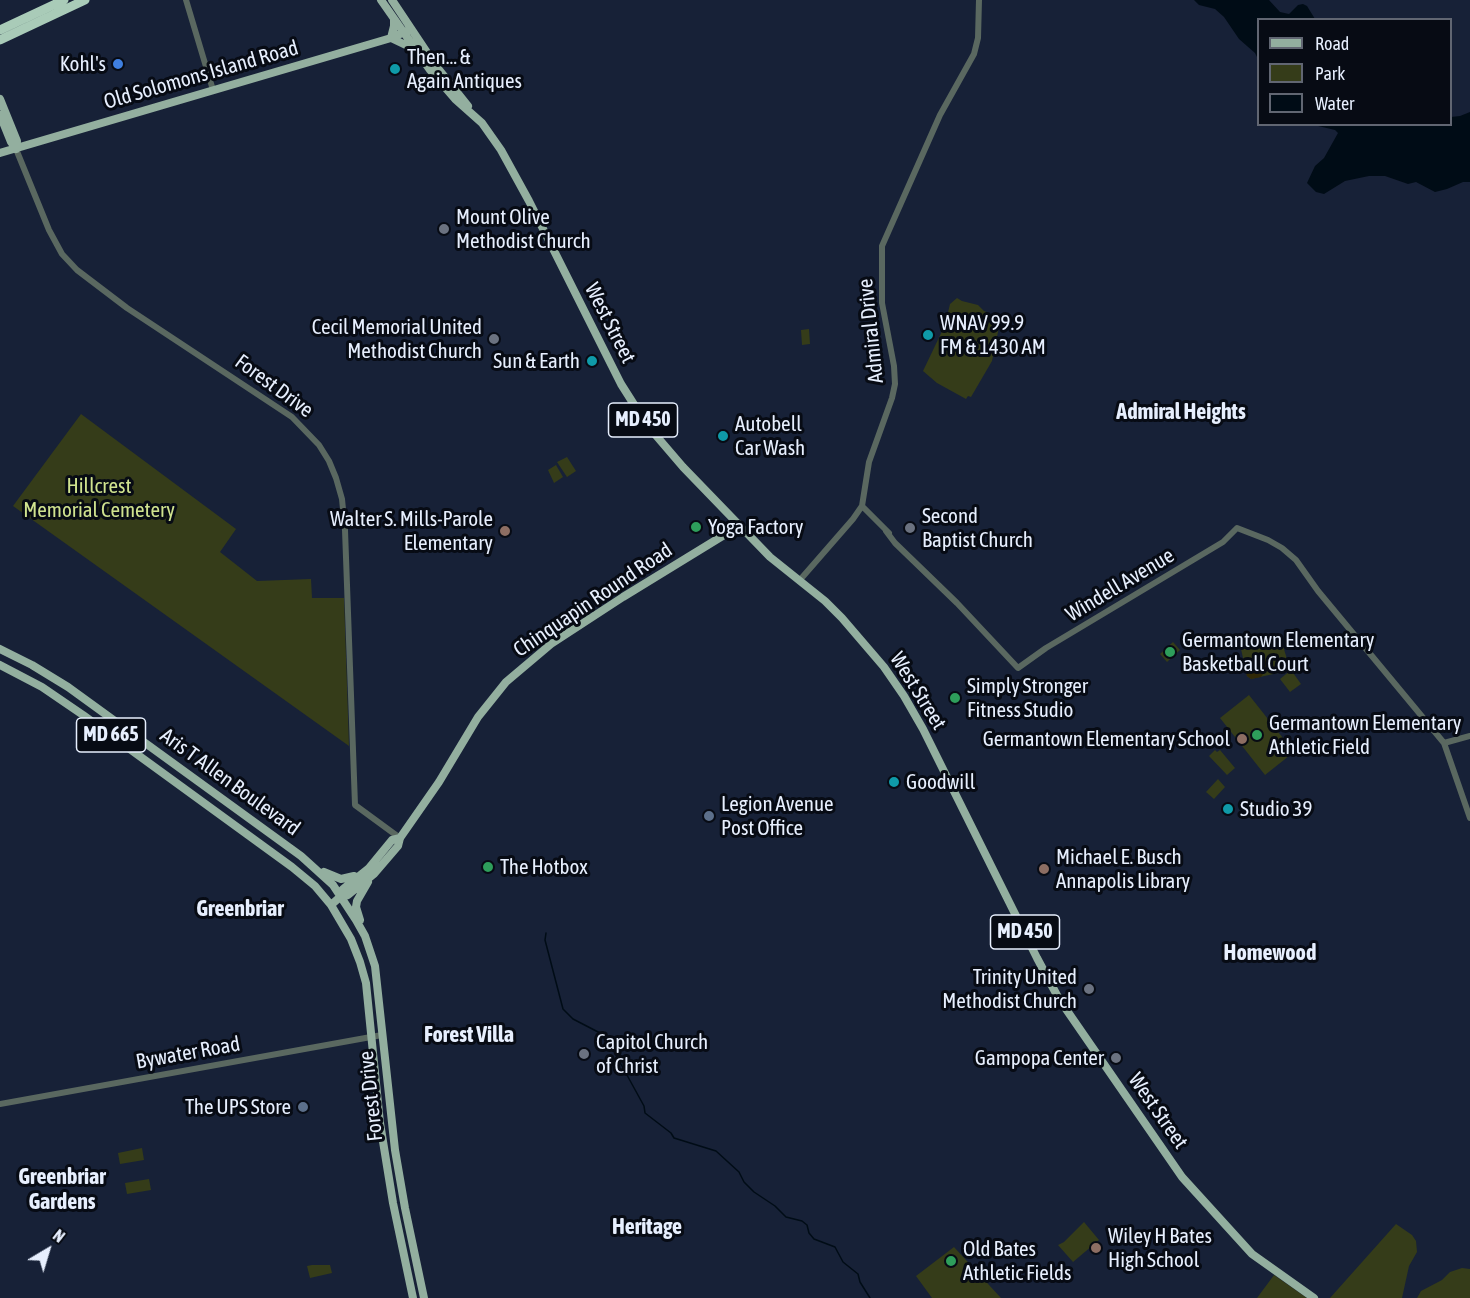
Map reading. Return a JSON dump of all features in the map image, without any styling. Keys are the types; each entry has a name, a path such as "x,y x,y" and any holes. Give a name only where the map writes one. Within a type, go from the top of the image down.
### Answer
{"highway":[{"path":"1,29 64,0"},
{"path":"0,40 85,0"}],"main road":[{"name":"West Street","path":"381,0 495,141 508,162 621,384 647,425 770,557 825,601 842,618 904,696 926,735 1059,999 1182,1177 1252,1254 1314,1298"},
{"name":"West Street","path":"392,0 416,51 444,87 474,115"},
{"path":"394,18 391,38 416,51"},
{"name":"Old Solomons Island Road","path":"0,153 391,38 408,31"},
{"name":"Forest Drive","path":"0,99 17,141 16,149"},
{"name":"Forest Drive","path":"0,115 16,149"},
{"name":"Chinquapin Round Road","path":"331,905 340,897 343,889 372,871 392,840 400,838 439,782 478,717 506,682 558,639 739,524"},
{"name":"Aris T Allen Boulevard","path":"0,649 68,687 314,867 333,885 340,897"},
{"name":"Aris T Allen Boulevard","path":"0,665 42,687 129,748 292,867 315,886 331,905"},
{"path":"314,867 336,878 346,879 372,871"},
{"path":"365,936 357,912 357,901 372,871"},
{"name":"Forest Drive","path":"340,897 365,936 376,976 395,1150 424,1298"},
{"name":"Forest Drive","path":"331,905 351,939 366,983 380,1123 393,1203 413,1298"},
{"path":"375,1076 386,1076"}],"street":[{"path":"186,0 213,90"},
{"name":"Admiral Drive","path":"862,506 867,469 895,384 894,366 882,303 882,246 940,115 974,54 979,33 979,0"},
{"name":"Forest Drive","path":"16,149 62,254 77,270 126,308 292,417 319,445 329,461 342,499 345,530 356,805 400,838"},
{"path":"799,581 862,506"},
{"name":"Windell Avenue","path":"862,506 1018,668 1047,648 1203,555 1223,542 1237,528 1282,548 1296,560 1318,591 1444,743"},
{"path":"1470,736 1444,743 1470,818"},
{"name":"Bywater Road","path":"0,1104 382,1035"}],"green space":[{"path":"957,298 978,305 989,313 999,327 992,361 971,397 968,396 966,399 937,383 923,371 945,325 950,304"},
{"path":"809,329 810,344 802,345 801,330"},
{"name":"Hillcrest Memorial Cemetery","path":"81,414 236,529 220,552 257,581 311,579 312,598 344,598 349,746 13,506"},
{"path":"567,457 576,471 567,477 557,462"},
{"path":"556,465 563,477 554,483 548,470"},
{"path":"1255,634 1266,634 1283,646 1287,659 1287,671 1251,679 1247,676 1239,640"},
{"name":"Germantown Elementary Basketball Court","path":"1173,642 1180,650 1167,662 1160,654"},
{"path":"1291,670 1301,684 1290,692 1280,679"},
{"name":"Germantown Elementary Athletic Field","path":"1249,695 1294,752 1265,775 1220,718"},
{"path":"1215,750 1217,752 1220,750 1235,768 1227,775 1209,756"},
{"path":"1218,779 1225,787 1214,799 1206,792"},
{"path":"142,1148 144,1160 120,1164 118,1153"},
{"path":"149,1179 151,1190 127,1194 125,1183"},
{"path":"1084,1222 1099,1240 1073,1262 1058,1245"},
{"path":"1396,1224 1412,1235 1416,1241 1417,1252 1409,1266 1402,1298 1330,1298"},
{"name":"Old Bates Athletic Fields","path":"954,1247 1001,1298 932,1298 916,1276"},
{"path":"330,1265 332,1273 310,1278 307,1266"},
{"path":"1462,1268 1470,1269 1470,1298 1417,1298 1421,1291 1442,1280 1450,1272"},
{"path":"1274,1275 1307,1298 1257,1298"}],"sand":[{"path":"1259,655 1267,662 1266,670 1261,677 1251,679 1247,676 1245,669 1249,660"}],"water":[{"path":"1194,0 1269,0 1280,12 1289,14 1298,5 1303,4 1307,6 1314,18 1257,18 1257,57 1239,39 1224,17 1215,9 1199,5"},
{"path":"1470,112 1470,182 1463,182 1435,192 1416,182 1408,184 1385,176 1369,176 1345,181 1324,194 1316,192 1307,183 1315,166 1324,158 1338,133 1335,130 1318,126 1452,126 1452,117"}],"waterway":[{"path":"546,933 545,940 563,1009 573,1019 602,1034 644,1106 645,1113 671,1133 674,1138 716,1151 739,1172 744,1182 754,1192 775,1206 786,1217 802,1221 807,1225 814,1239 835,1247 843,1262 858,1274 870,1298"}],"place":[{"name":"Kohl's","path":"118,64"},
{"name":"Then... & Again Antiques","path":"395,69"},
{"name":"Mount Olive Methodist Church","path":"444,229"},
{"name":"WNAV 99.9 FM & 1430 AM","path":"928,335"},
{"name":"Cecil Memorial United Methodist Church","path":"494,339"},
{"name":"Sun & Earth","path":"592,361"},
{"name":"Autobell Car Wash","path":"723,436"},
{"name":"Yoga Factory","path":"696,527"},
{"name":"Second Baptist Church","path":"910,528"},
{"name":"Walter S. Mills-Parole Elementary","path":"505,531"},
{"name":"Germantown Elementary Basketball Court","path":"1170,652"},
{"name":"Simply Stronger Fitness Studio","path":"955,698"},
{"name":"Germantown Elementary Athletic Field","path":"1257,735"},
{"name":"Germantown Elementary School","path":"1242,739"},
{"name":"Goodwill","path":"894,782"},
{"name":"Studio 39","path":"1228,809"},
{"name":"Legion Avenue Post Office","path":"709,816"},
{"name":"The Hotbox","path":"488,867"},
{"name":"Michael E. Busch Annapolis Library","path":"1044,869"},
{"name":"Trinity United Methodist Church","path":"1089,989"},
{"name":"Capitol Church of Christ","path":"584,1054"},
{"name":"Gampopa Center","path":"1116,1058"},
{"name":"The UPS Store","path":"303,1107"},
{"name":"Wiley H Bates High School","path":"1096,1248"},
{"name":"Old Bates Athletic Fields","path":"951,1261"}],"district":[{"name":"Admiral Heights","path":"1181,412"},
{"name":"Greenbriar","path":"240,909"},
{"name":"Homewood","path":"1270,953"},
{"name":"Forest Villa","path":"469,1035"},
{"name":"Greenbriar Gardens","path":"62,1190"},
{"name":"Heritage","path":"647,1227"}]}
